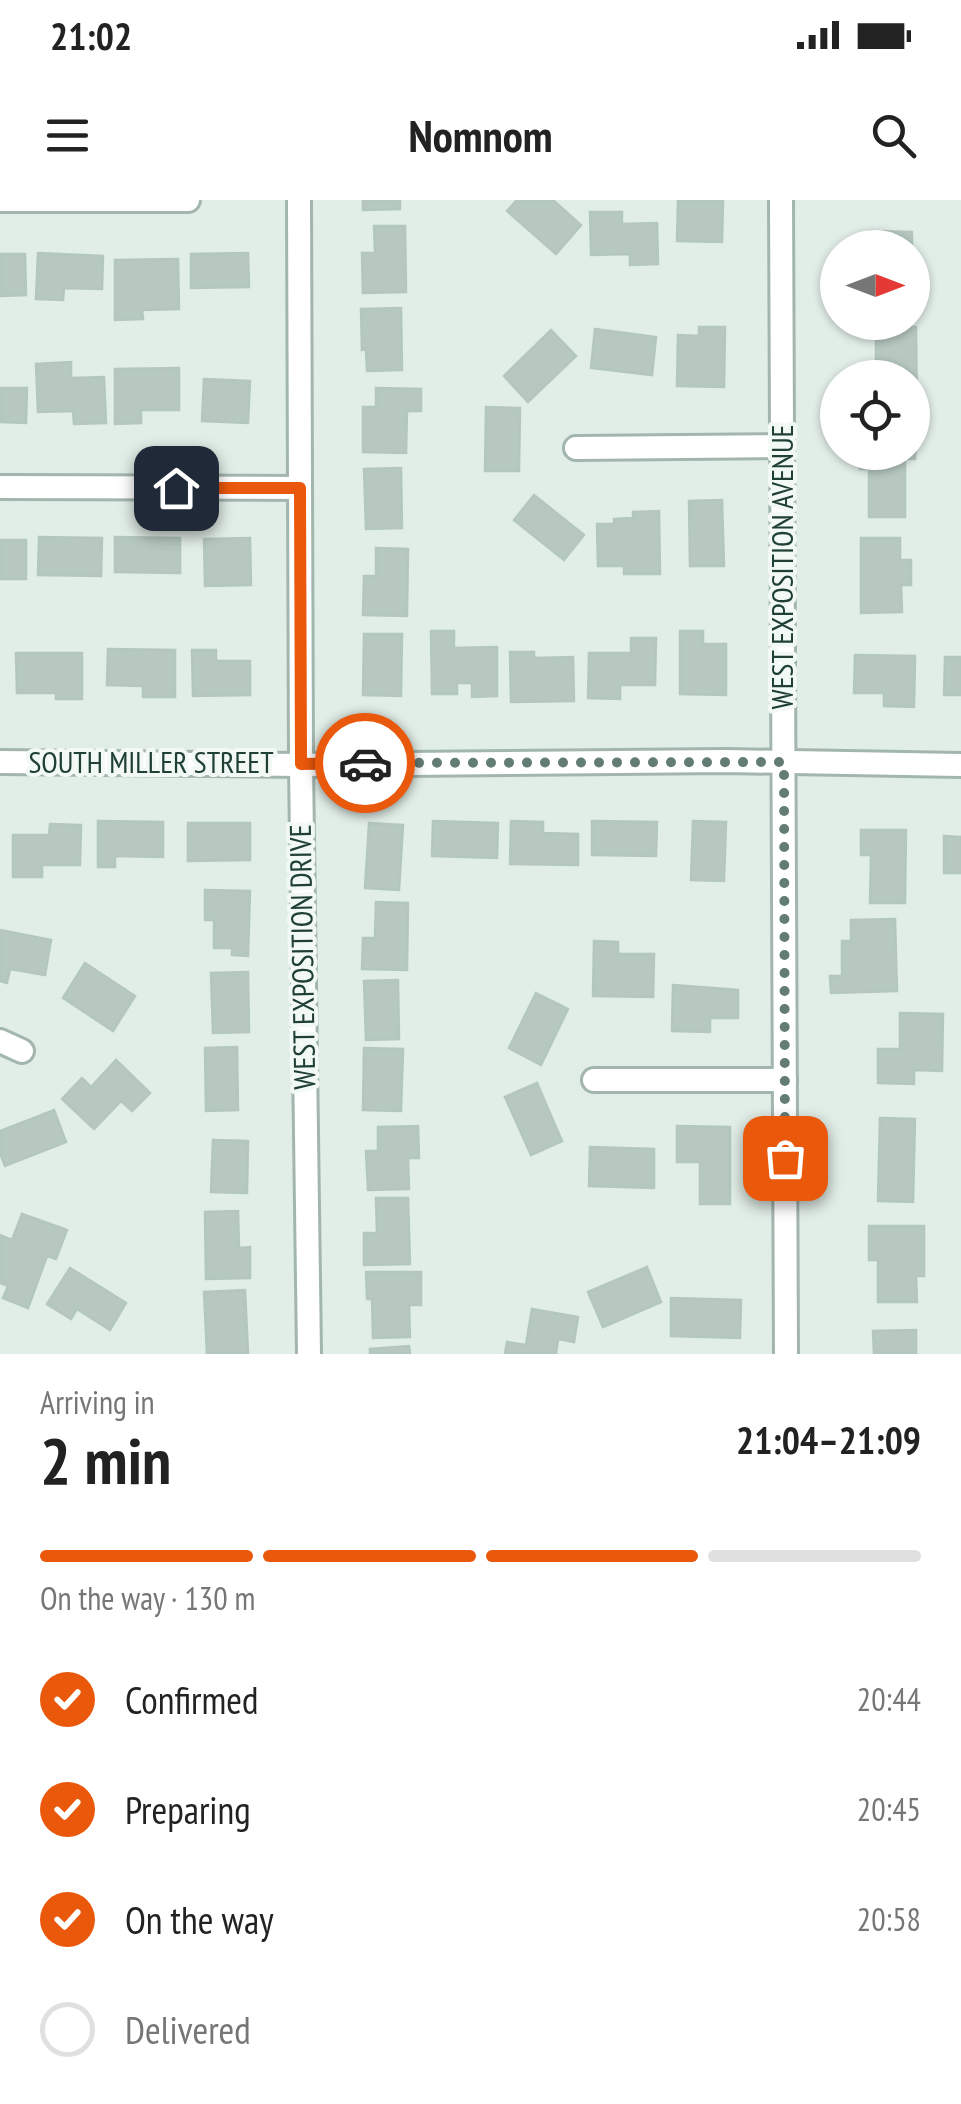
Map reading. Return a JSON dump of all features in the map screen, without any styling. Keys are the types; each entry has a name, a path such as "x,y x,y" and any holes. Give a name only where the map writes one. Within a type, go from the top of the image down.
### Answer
{"street":[{"path":"0,200 188,200"},
{"name":"WEST EXPOSITION DRIVE","path":"300,200 301,764 309,1354"},
{"name":"WEST EXPOSITION AVENUE","path":"781,200 786,1354"},
{"path":"576,448 782,446"},
{"path":"0,486 300,488"},
{"name":"SOUTH MILLER STREET","path":"0,762 301,764 490,760 961,765"},
{"path":"0,1041 22,1051"},
{"path":"594,1080 785,1080"}],"building":[{"path":"363,200 400,200 400,209 363,210"},
{"path":"517,200 553,200 581,225 556,254 507,211"},
{"path":"678,200 723,200 722,242 677,241"},
{"path":"590,212 622,212 622,224 657,223 658,264 630,265 630,254 591,255"},
{"path":"374,226 405,226 406,292 363,293 362,253 375,253"},
{"path":"38,253 103,256 102,289 64,288 63,300 36,299"},
{"path":"248,253 249,287 191,288 191,254"},
{"path":"0,254 25,254 26,295 0,296"},
{"path":"178,259 179,309 142,310 143,319 115,320 115,260"},
{"path":"401,308 402,370 367,371 361,309"},
{"path":"699,327 725,327 724,387 677,386 678,335 699,336"},
{"path":"595,329 656,337 652,375 591,368"},
{"path":"551,330 576,356 528,402 504,376"},
{"path":"876,340 916,340 916,360 876,360"},
{"path":"71,362 71,378 104,377 106,423 74,424 73,411 38,412 36,364"},
{"path":"179,368 179,410 141,410 141,423 115,424 115,369"},
{"path":"204,379 250,381 248,423 202,421"},
{"path":"0,388 27,388 26,423 0,422"},
{"path":"376,388 421,389 421,411 407,411 406,453 363,452 363,407 376,407"},
{"path":"486,407 520,408 519,471 485,471"},
{"path":"401,468 402,528 366,529 364,469"},
{"path":"869,470 905,470 905,517 869,517"},
{"path":"534,495 584,535 564,560 514,520"},
{"path":"722,500 724,566 690,566 689,501"},
{"path":"659,511 660,574 624,574 624,566 598,566 597,524 633,518 633,512"},
{"path":"39,537 102,538 101,576 38,575"},
{"path":"115,537 180,538 180,573 115,572"},
{"path":"250,538 251,585 205,586 204,539"},
{"path":"861,538 900,538 900,560 911,560 911,585 901,585 902,612 861,613"},
{"path":"0,540 26,540 26,579 0,579"},
{"path":"376,548 408,549 407,616 363,615 364,576 376,576"},
{"path":"431,631 454,631 454,648 497,647 497,696 472,697 472,683 457,683 457,694 432,694"},
{"path":"680,631 703,631 703,644 726,644 726,695 680,694"},
{"path":"364,634 402,634 401,696 363,695"},
{"path":"631,638 656,638 655,685 620,685 620,699 588,698 589,653 631,653"},
{"path":"108,649 175,650 175,697 143,697 143,686 107,685"},
{"path":"192,650 216,650 216,661 250,661 250,695 193,696"},
{"path":"510,652 534,652 534,658 573,657 574,701 511,702"},
{"path":"16,653 82,653 82,699 56,699 56,693 17,693"},
{"path":"855,655 915,656 914,707 884,706 884,693 854,693"},
{"path":"945,657 961,657 961,695 944,695"},
{"path":"98,821 163,822 163,857 115,856 115,867 98,867"},
{"path":"433,821 498,823 497,858 432,856"},
{"path":"511,821 543,822 543,833 578,834 578,865 510,864"},
{"path":"592,821 657,822 656,856 592,855"},
{"path":"693,821 726,822 724,881 691,880"},
{"path":"188,823 250,823 250,860 188,861"},
{"path":"369,823 403,825 399,890 365,888"},
{"path":"50,824 81,825 80,865 42,865 42,877 13,877 13,835 49,835"},
{"path":"861,830 906,830 905,903 870,903 871,855 861,855"},
{"path":"944,836 961,837 961,873 944,873"},
{"path":"205,890 250,891 248,956 232,955 232,948 214,948 214,920 205,920"},
{"path":"376,902 408,903 407,970 362,969 363,938 375,938"},
{"path":"895,919 897,991 831,993 830,976 842,976 842,941 851,941 851,920"},
{"path":"0,930 51,940 45,975 10,969 7,983 0,981"},
{"path":"594,941 618,942 618,954 654,954 653,997 593,996"},
{"path":"85,963 135,996 113,1031 63,998"},
{"path":"248,972 249,1032 213,1033 211,973"},
{"path":"398,980 399,1039 366,1040 364,981"},
{"path":"673,985 738,990 738,1018 710,1018 710,1032 672,1031"},
{"path":"536,993 568,1009 541,1065 509,1048"},
{"path":"900,1013 943,1014 942,1071 914,1070 914,1084 878,1083 878,1049 900,1049"},
{"path":"237,1047 238,1110 206,1111 205,1048"},
{"path":"364,1048 403,1049 401,1111 363,1110"},
{"path":"116,1060 150,1093 132,1111 121,1101 94,1129 62,1099 82,1078 91,1087"},
{"path":"537,1083 562,1141 531,1155 505,1097"},
{"path":"54,1110 66,1142 5,1166 0,1153 0,1131"},
{"path":"880,1118 915,1119 913,1202 878,1201"},
{"path":"418,1126 419,1158 408,1158 409,1189 368,1190 366,1151 378,1151 378,1127"},
{"path":"677,1126 730,1127 730,1204 700,1204 700,1162 677,1162"},
{"path":"213,1140 248,1141 247,1193 211,1192"},
{"path":"590,1147 654,1149 654,1188 589,1186"},
{"path":"376,1198 408,1198 410,1264 364,1265 364,1233 377,1233"},
{"path":"238,1211 239,1248 250,1247 250,1278 206,1279 205,1212"},
{"path":"22,1214 67,1230 56,1259 47,1256 28,1308 3,1298 8,1286 0,1283 0,1235 12,1240"},
{"path":"869,1226 924,1226 924,1276 916,1276 917,1302 878,1302 878,1260 869,1260"},
{"path":"647,1267 661,1302 603,1327 588,1292"},
{"path":"70,1268 126,1303 110,1330 77,1309 71,1319 47,1304"},
{"path":"366,1272 421,1272 421,1305 409,1305 410,1337 373,1338 372,1299 367,1299"},
{"path":"245,1290 248,1353 207,1354 204,1292"},
{"path":"671,1298 741,1300 740,1338 671,1336"},
{"path":"532,1309 578,1317 574,1342 558,1339 556,1354 505,1354 507,1342 526,1345"},
{"path":"916,1330 916,1354 874,1354 873,1331"},
{"path":"409,1346 410,1354 370,1354 370,1349"}],"way so far":[{"path":"365,763 784,762 785,1158"}],"route":[{"path":"176,488 300,488 301,764 365,763"}]}
